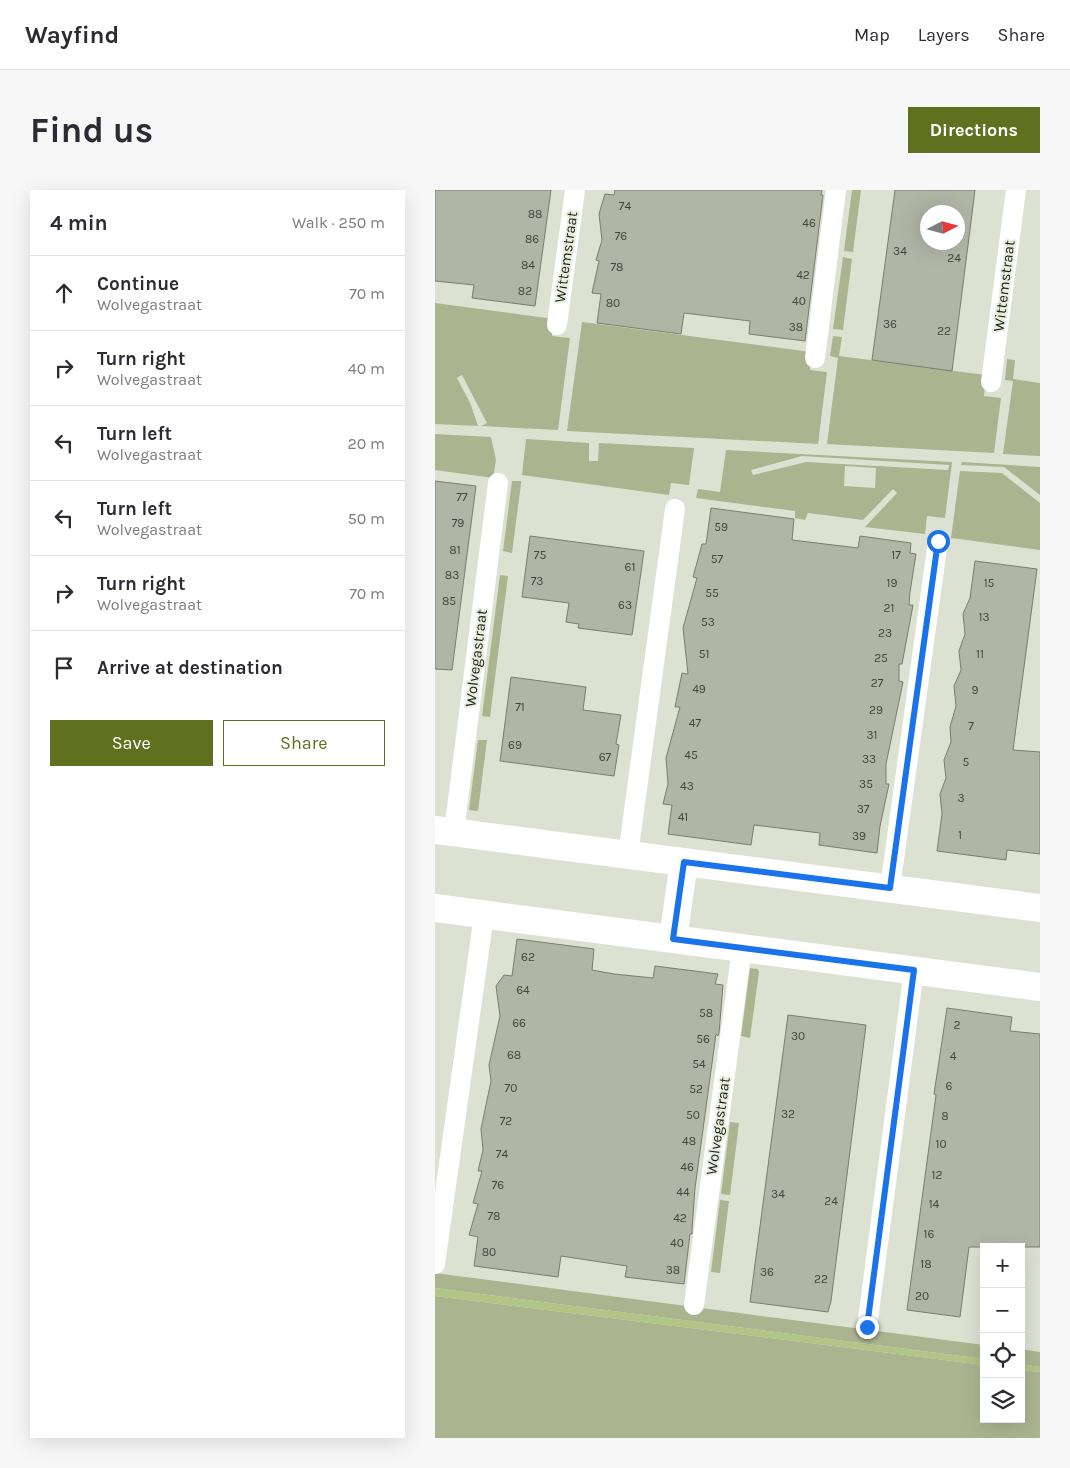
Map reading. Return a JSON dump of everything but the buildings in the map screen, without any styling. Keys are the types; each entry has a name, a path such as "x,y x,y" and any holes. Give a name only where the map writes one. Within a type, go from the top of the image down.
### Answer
{"street":[{"name":"Wolvegastraat","path":"444,831 1040,908"},
{"path":"673,939 684,862"},
{"path":"435,908 1040,987"}],"lane":[{"name":"Wittemstraat","path":"557,325 575,190"},
{"path":"815,358 836,190"},
{"name":"Wittemstraat","path":"991,382 1016,190"},
{"name":"Wolvegastraat","path":"444,831 498,484"},
{"path":"628,855 675,509"},
{"path":"890,888 938,541"},
{"path":"435,1264 484,915"},
{"name":"Wolvegastraat","path":"694,1305 742,948"},
{"path":"867,1327 914,970"}],"shaded area":[{"path":"852,190 861,190 853,252 844,251"},
{"path":"843,257 852,259 843,330 833,329"},
{"path":"435,303 554,319 552,336 570,338 558,430 481,426 487,423 462,375 457,378 471,405 478,426 435,424"},
{"path":"582,322 811,352 810,370 827,372 818,444 567,431"},
{"path":"833,336 842,337 839,356 986,375 984,396 1001,398 994,453 827,444 838,358 830,356"},
{"path":"1007,359 1015,360 1013,379 1040,383 1040,456 1003,454 1013,381 1005,380"},
{"path":"435,434 491,437 496,460 493,478 435,470"},
{"path":"526,439 589,443 589,461 598,461 599,443 694,448 689,485 671,483 669,495 522,475"},
{"path":"726,450 952,462 945,518 927,516 925,534 865,527 897,493 893,489 863,520 808,513 805,520 795,518 795,511 696,498 698,489 720,492","holes":["802,456 949,465 949,466 948,470 806,462 753,475 751,470","845,466 876,468 875,488 844,486"]},
{"path":"962,462 1040,467 1040,495 1004,467 961,465"},
{"path":"960,471 1002,473 1040,503 1040,550 951,538"},
{"path":"512,481 521,481 521,484 512,553 503,551"},
{"path":"500,575 508,576 490,717 482,716"},
{"path":"478,740 487,740 478,811 469,810"},
{"path":"750,968 758,969 759,972 750,1038 741,1036"},
{"path":"730,1122 739,1123 730,1195 721,1194"},
{"path":"720,1200 729,1201 720,1273 711,1272"},
{"path":"435,1273 980,1344 980,1358 435,1288"},
{"path":"435,1288 980,1358 980,1364 435,1296"},
{"path":"435,1296 980,1364 980,1423 1025,1423 1025,1370 1040,1372 1040,1438 435,1438"},
{"path":"1025,1350 1040,1352 1040,1367 1025,1365"},
{"path":"1025,1365 1040,1367 1040,1372 1025,1370"}],"route":[{"path":"867,1327 914,970 673,939 684,862 890,888 938,541"}]}
